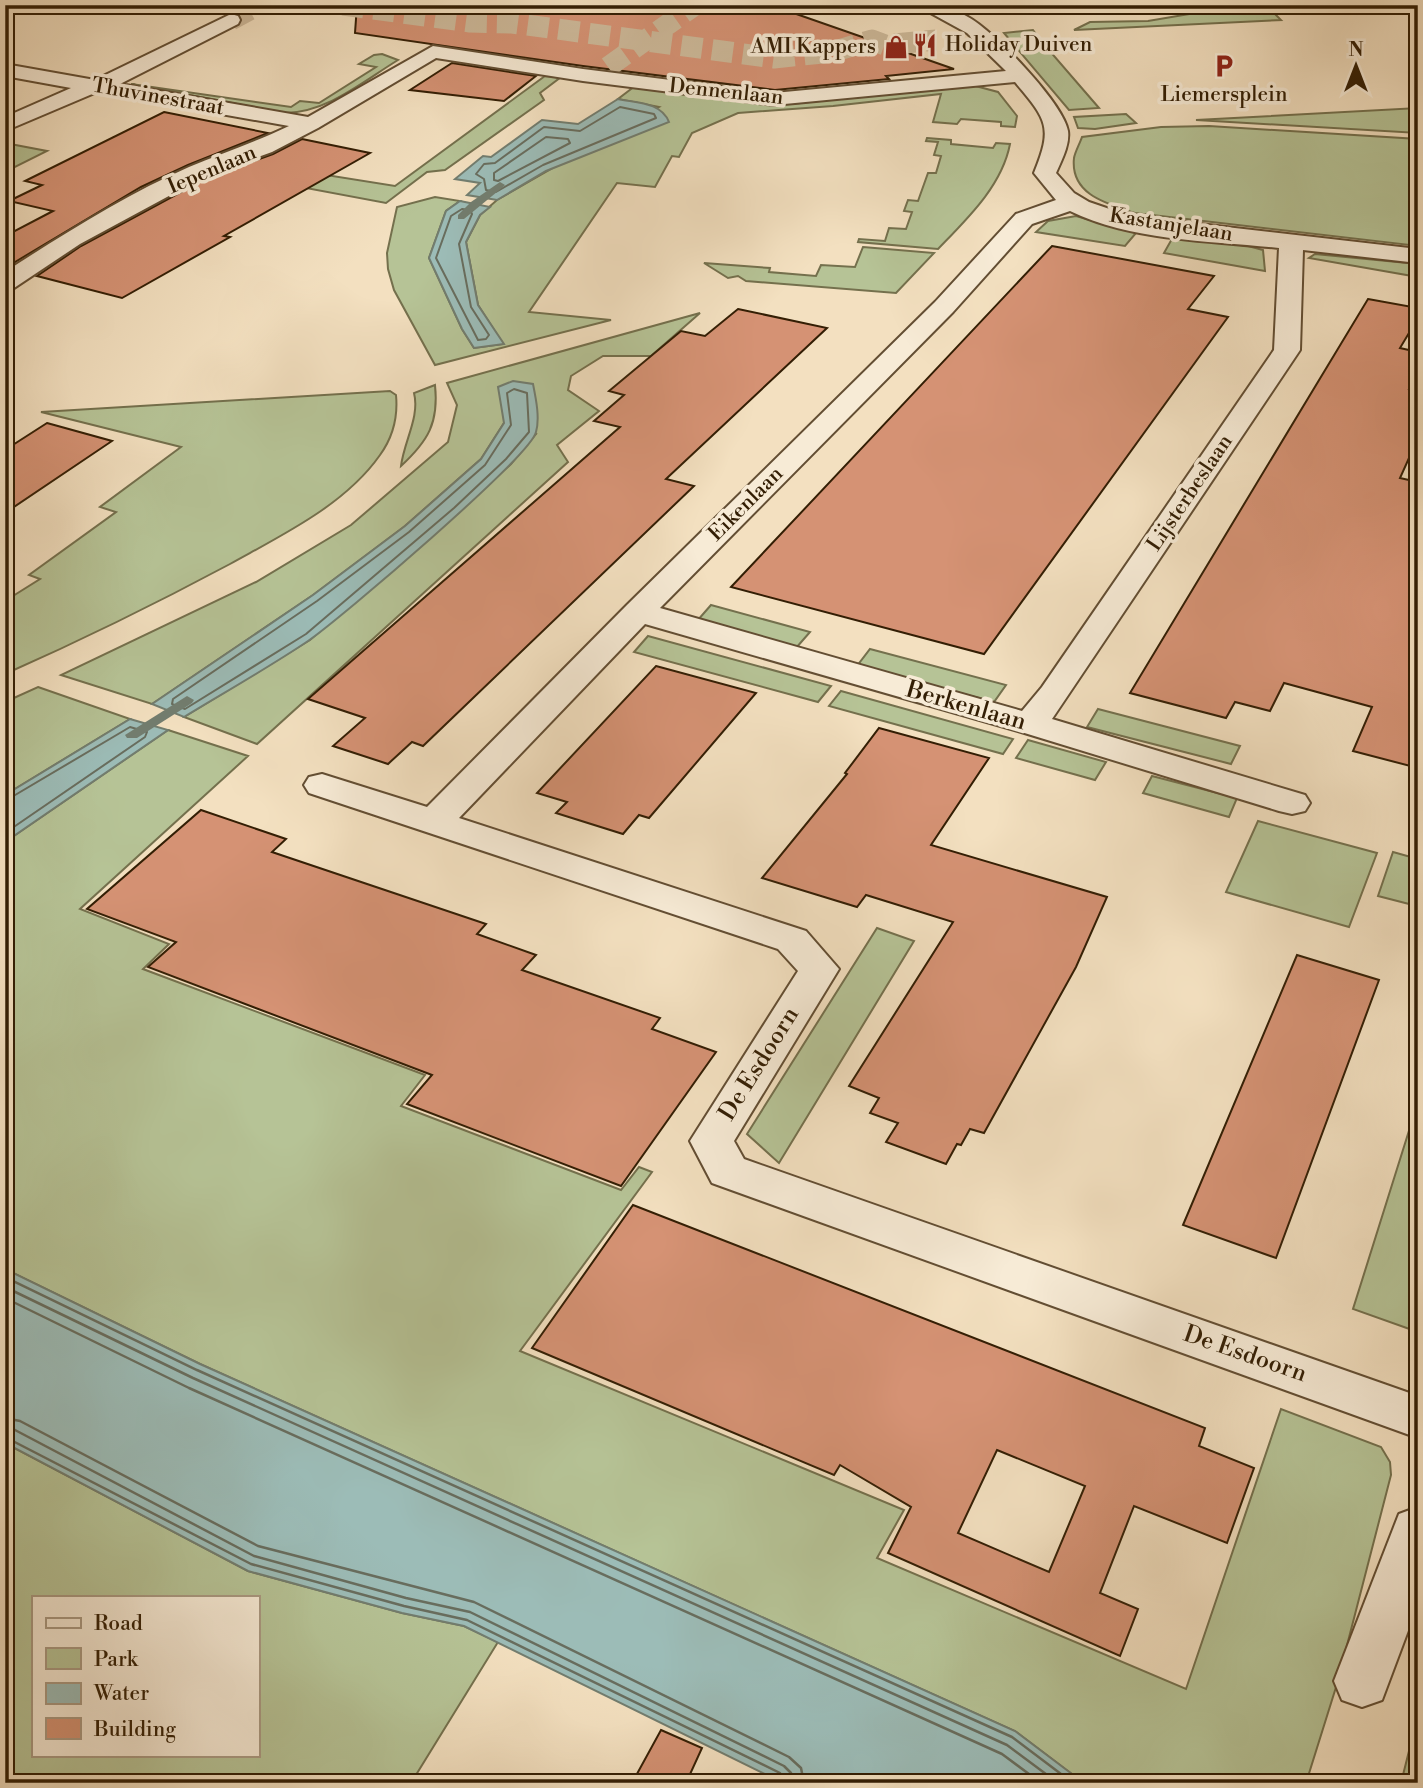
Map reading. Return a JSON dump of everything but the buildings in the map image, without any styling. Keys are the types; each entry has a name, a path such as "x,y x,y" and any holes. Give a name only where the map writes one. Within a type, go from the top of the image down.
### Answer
{"street":[{"path":"925,5 965,22 980,33 1020,76 1055,122 1056,139 1045,173 1053,188 1070,203"},
{"path":"5,125 66,96 97,87 231,20"},
{"name":"Dennenlaan","path":"426,55 774,99 1020,76"},
{"name":"Iepenlaan","path":"5,283 72,239 196,172 264,147 311,124 426,55"},
{"name":"Thuvinestraat","path":"5,70 311,124"},
{"name":"Kastanjelaan","path":"1070,203 1133,223 1418,256"},
{"name":"Eikenlaan","path":"433,823 638,612 944,307 1024,219 1070,203"},
{"name":"Lijsterbeslaan","path":"1030,724 1054,694 1287,350 1291,242"},
{"name":"Berkenlaan","path":"638,612 1030,724 1292,803"},
{"name":"De Esdoorn","path":"322,785 792,940 818,969 712,1141 728,1171 1418,1417"},
{"path":"1362,1681 1418,1530"}],"green space":[{"path":"1207,11 1275,14 1281,20 1074,30 1090,22 1148,21"},
{"path":"1033,30 1099,108 1069,110 1004,33"},
{"path":"382,54 398,60 330,102 285,113 131,84 291,107 300,101 319,103 376,67 359,64 374,55"},
{"path":"545,76 561,77 540,93 544,100 445,170 427,172 386,203 226,173 251,163 395,186"},
{"path":"968,84 998,92 1017,116 1015,127 1001,126 1001,122 961,119 957,124 933,122 941,94 738,113 692,133 679,157 672,156 655,187 617,183 529,312 611,320 435,365 394,290 387,253 397,207 435,197 460,201 446,211 429,258 462,329 474,348 503,344 478,305 466,242 480,215 497,200 659,107 618,99 635,86 792,104"},
{"path":"1418,108 1418,133 1196,120"},
{"path":"1126,114 1136,123 1095,129 1078,128 1074,117"},
{"path":"1209,126 1418,139 1418,246 1135,213 1093,196 1084,189 1074,171 1074,158 1082,137 1161,127"},
{"path":"927,138 951,140 951,144 993,148 996,143 1010,144 1006,159 991,188 938,249 858,242 859,239 885,241 889,228 906,229 912,212 904,211 908,200 918,201 928,173 936,173 941,156 934,155 938,142 926,141"},
{"path":"5,143 47,151 5,172"},
{"path":"1076,216 1136,233 1125,246 1036,232 1048,221"},
{"path":"1173,237 1263,250 1265,271 1164,253"},
{"path":"863,247 934,253 896,293 746,281 738,276 728,278 704,263 770,268 769,272 816,276 821,265 855,267"},
{"path":"1315,254 1418,264 1418,277 1309,258"},
{"path":"700,313 651,356 603,356 571,376 568,390 599,411 557,445 568,462 257,744 184,717 310,640 458,513 511,464 536,434 504,423 481,459 405,526 313,595 152,704 61,675 256,582 351,525 448,442 457,405 447,383"},
{"path":"435,385 435,410 430,430 401,466 415,411 414,393"},
{"path":"390,391 396,395 396,411 388,441 366,473 331,504 291,530 203,579 5,674 5,601 40,579 29,575 116,512 100,507 181,447 41,412"},
{"path":"711,605 810,632 796,648 697,621"},
{"path":"648,636 831,686 818,702 634,652"},
{"path":"870,649 1006,685 994,702 857,666"},
{"path":"38,687 130,719 5,795 5,702"},
{"path":"841,691 1013,739 1003,754 829,706"},
{"path":"1098,709 1240,746 1231,764 1087,727"},
{"path":"168,730 248,756 80,909 169,944 143,969 425,1075 401,1106 621,1190 639,1167 652,1172 520,1351 904,1510 877,1558 1186,1689 1281,1409 1381,1447 1390,1462 1391,1475 1337,1684 1306,1783 1075,1783 1072,1774 1015,1731 200,1364 5,1269 5,842"},
{"path":"1028,740 1106,762 1095,780 1016,758"},
{"path":"1152,776 1237,798 1229,817 1143,793"},
{"path":"1258,821 1377,853 1349,927 1226,892"},
{"path":"1393,852 1418,859 1418,889 1413,905 1378,896"},
{"path":"877,928 914,941 779,1163 747,1134"},
{"path":"1418,1102 1418,1332 1353,1309"},
{"path":"5,1443 248,1571 402,1613 464,1626 498,1642 411,1783 5,1783"},
{"path":"1418,1715 1418,1783 1401,1783"}],"water":[{"path":"618,99 654,107 665,115 669,122 546,171 497,200 467,195 480,183 455,179 483,156 491,157 542,120 578,124"},
{"path":"460,201 490,207 480,215 466,242 478,305 504,344 474,348 462,329 429,258 446,211"},
{"path":"513,381 533,384 538,415 536,432 502,472 431,538 308,641 184,717 152,704 313,595 405,526 481,459 504,423 498,387"},
{"path":"130,719 168,730 5,842 5,795"},
{"path":"5,1269 200,1364 1015,1731 1072,1774 1075,1783 783,1783 464,1626 402,1613 248,1571 5,1443"}],"waterway":[{"path":"461,217 500,185"},
{"path":"132,735 187,700"}],"tunnel":[{"path":"231,20 259,5"},
{"path":"343,5 645,41"},
{"path":"645,41 695,5"},
{"path":"645,41 774,58 832,52 872,40 885,45 936,40"},
{"path":"608,67 645,41"}],"place":[{"name":"Holiday Duiven","path":"925,45"},
{"name":"AMI Kappers","path":"896,47"},
{"name":"Liemersplein","path":"1224,66"}]}
